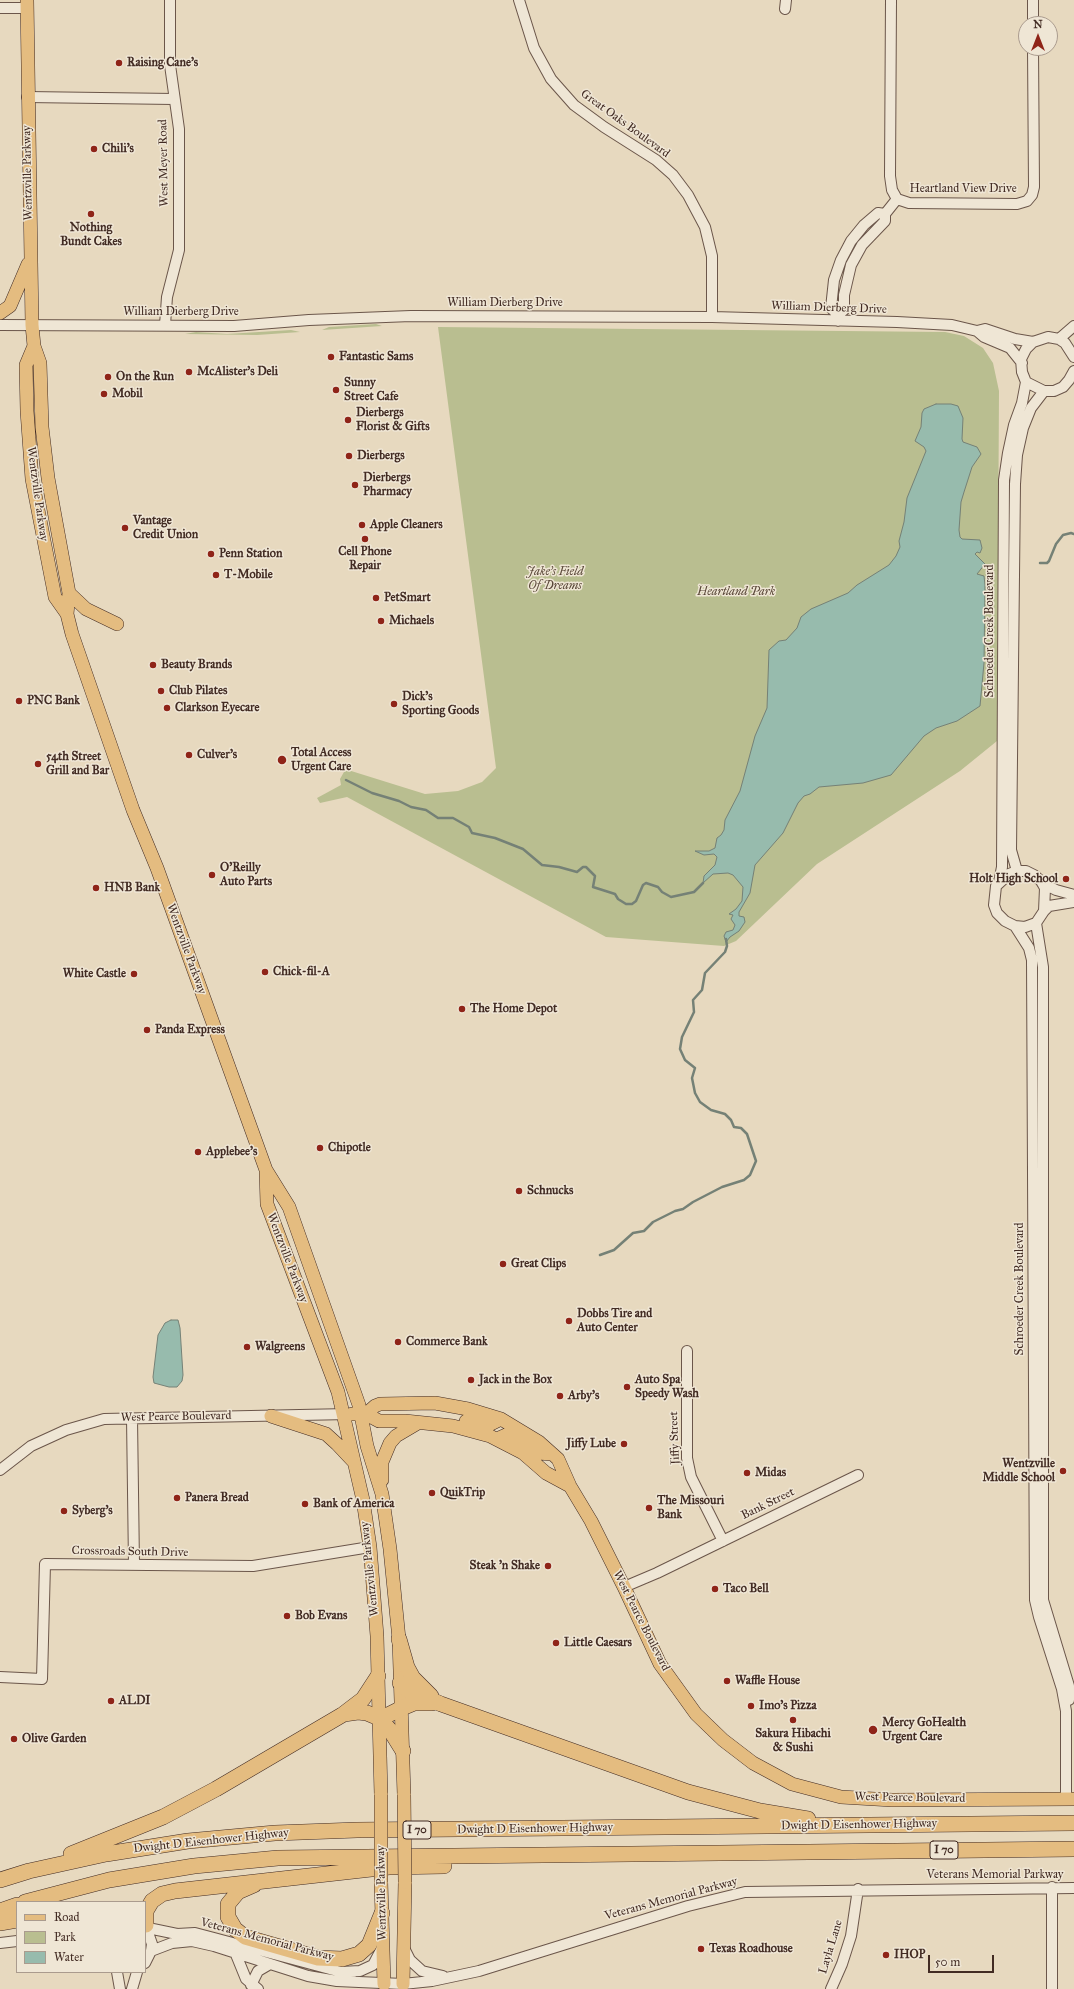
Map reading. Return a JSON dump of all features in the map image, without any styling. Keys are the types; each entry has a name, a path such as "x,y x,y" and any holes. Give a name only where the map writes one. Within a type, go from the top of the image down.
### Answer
{"highway":[{"path":"399,1639 407,1668 413,1678 422,1688 441,1704"},
{"path":"342,1715 363,1699 378,1676"},
{"path":"400,1683 408,1690 441,1704 688,1792 760,1810 839,1825"},
{"path":"380,1719 402,1708 423,1702 441,1704"},
{"path":"29,1870 164,1817 216,1789 348,1712 367,1712 380,1719 390,1730 403,1751"},
{"name":"Dwight D Eisenhower Highway","path":"0,1880 29,1870 106,1854 181,1843 275,1833 357,1830 1074,1823"},
{"name":"Dwight D Eisenhower Highway","path":"29,1901 109,1880 194,1866 278,1858 666,1852 1074,1849"},
{"path":"146,1926 146,1911 152,1901 162,1894 175,1891 244,1882 279,1880 389,1867 636,1861 666,1852"},
{"path":"279,1880 243,1889 232,1897 228,1904 228,1917 232,1926 241,1935 318,1958 342,1959 359,1954 369,1945 382,1913"},
{"path":"0,1911 16,1905"},
{"path":"0,1923 16,1920"}],"main road":[{"name":"Wentzville Parkway","path":"27,4 27,97 32,325 34,346 40,363 42,427 48,478 70,593 67,614"},
{"path":"0,313 10,306 30,258"},
{"name":"Wentzville Parkway","path":"34,346 26,365 27,411 32,479 55,597 67,614 72,634 133,810 157,868 266,1170 289,1207 359,1405 355,1414 355,1464 363,1500 370,1547 380,1719 381,1882 384,1984"},
{"path":"70,593 86,609 117,624"},
{"name":"Wentzville Parkway","path":"266,1170 267,1204 338,1392 355,1414 382,1494 390,1550 399,1639 402,1708 405,1882 403,1984"},
{"name":"West Pearce Boulevard","path":"355,1414 380,1404 435,1403 468,1409 501,1419 539,1442 558,1459 570,1486 591,1521 624,1587 660,1664 696,1714 723,1740 753,1763 792,1784 841,1796 892,1800 1070,1799"},
{"name":"West Pearce Boulevard","path":"355,1414 379,1421 424,1422 472,1430 497,1439 523,1453 546,1473 570,1486"},
{"path":"271,1416 326,1434 355,1464"},
{"path":"382,1494 382,1462 385,1451 396,1436 435,1417 488,1425 501,1419"},
{"path":"497,1439 506,1435 512,1436 538,1453 552,1454"}],"street":[{"name":"West Meyer Road","path":"165,325 167,298 179,250 179,129 170,65 170,0"},
{"name":"Great Oaks Boulevard","path":"519,0 534,48 551,79 574,105 604,127 656,160 673,175 688,195 705,228 712,256 712,318"},
{"name":"Heartland View Drive","path":"891,0 890,176 892,190 897,200 909,203 1017,204 1027,201 1032,195 1034,187 1033,56"},
{"path":"1033,0 1033,16"},
{"path":"0,8 27,4"},
{"path":"27,97 174,98"},
{"path":"838,318 844,310 844,295 851,264 862,245 885,222 885,214 897,200"},
{"name":"William Dierberg Drive","path":"0,325 262,325 309,320 411,316 838,318 952,325 978,331 986,329 1015,339 1033,342"},
{"path":"1059,339 1074,326"},
{"name":"William Dierberg Drive","path":"978,331 984,337 1010,348 1022,363"},
{"path":"1073,353 1059,339 1048,338 1033,342 1026,349 1022,363 1022,372 1026,382 1044,391 1062,387 1070,380 1074,371"},
{"name":"Schroeder Creek Boulevard","path":"999,882 1002,867 1004,480 1014,425 1022,403 1026,382"},
{"name":"Schroeder Creek Boulevard","path":"1017,871 1011,850 1015,484 1017,455 1024,428 1031,408 1044,391"},
{"path":"1074,895 1056,890 1042,883 1034,875 1026,871 1017,871 1009,874 996,886 994,906 997,913 1005,921 1015,926 1025,927 1036,922 1049,906 1074,902"},
{"path":"1042,883 1046,897 1044,911"},
{"name":"Schroeder Creek Boulevard","path":"1036,922 1043,967 1043,1594 1055,1653"},
{"name":"Schroeder Creek Boulevard","path":"1015,926 1029,948 1032,960 1035,1582 1039,1617 1069,1686 1069,1699 1066,1711 1070,1799"},
{"name":"Jiffy Street","path":"687,1351 687,1458 691,1477 723,1541"},
{"name":"West Pearce Boulevard","path":"0,1470 31,1446 66,1430 104,1419 355,1414"},
{"path":"132,1418 134,1565"},
{"name":"Bank Street","path":"624,1587 657,1573 858,1475"},
{"name":"Crossroads South Drive","path":"0,1677 42,1679 45,1564 253,1566 370,1547"},
{"path":"1052,1887 1052,1989"},
{"name":"Veterans Memorial Parkway","path":"151,1952 172,1943 192,1940 235,1952 308,1976 337,1981 403,1984 453,1977 680,1908 734,1895 764,1891 1052,1887 1074,1888"},
{"name":"Layla Lane","path":"831,1989 842,1964 851,1936 858,1890"},
{"path":"146,1926 152,1944 151,1952 146,1961"},
{"name":"Veterans Memorial Parkway","path":"146,1926 177,1934 195,1933 341,1972 353,1981"},
{"path":"0,1943 16,1941"},
{"path":"341,1972 360,1971 373,1966 379,1956 383,1943"},
{"path":"403,1944 410,1960 422,1971 430,1974 453,1977"},
{"path":"235,1952 246,1979 255,1987"},
{"path":"255,1987 258,1971 270,1964"},
{"path":"117,1973 120,1989"},
{"path":"132,1989 137,1973"}],"green space":[{"path":"376,324 382,326 322,330 329,327"},
{"name":"Heartland Park","path":"438,327 945,332 964,336 983,348 993,363 999,391 997,741 960,771 817,864 736,941 724,946 606,937 347,797 320,803 317,798 341,785 340,779 344,772 348,770 425,794 458,791 482,782 496,768"},
{"path":"291,330 300,332 257,335 185,334 196,332 227,334"}],"water":[{"path":"936,404 951,404 958,406 963,418 963,442 977,447 981,454 972,467 961,502 959,530 960,537 962,539 980,540 982,548 980,553 977,552 975,554 985,564 977,574 984,576 985,585 984,663 980,706 957,721 936,728 924,736 891,775 863,783 819,787 810,794 804,796 798,803 783,833 755,865 750,893 739,912 739,916 744,917 745,922 739,931 730,937 726,942 724,936 726,932 733,930 735,925 731,919 733,915 729,914 736,909 742,901 743,887 733,875 728,873 713,874 703,883 704,876 715,865 717,857 714,854 704,855 695,851 709,851 715,848 717,838 724,830 725,820 740,791 755,736 767,708 769,650 779,641 786,640 797,628 801,617 811,609 848,593 857,585 889,565 896,556 900,547 899,541 904,522 907,498 926,451 924,447 915,441 921,427 922,413 924,409"},
{"path":"171,1320 178,1320 180,1328 183,1375 182,1381 177,1387 169,1387 154,1383 153,1377 158,1335 165,1323"}],"waterway":[{"path":"1040,563 1047,563 1049,561 1056,544 1063,535 1071,533 1074,534"},
{"path":"346,780 372,793 399,801 411,807 426,810 438,818 453,818 469,827 472,833 495,838 523,849 542,865 559,867 577,872 583,867 586,867 595,876 593,887 615,894 618,899 626,904 632,904 636,901 643,885 646,883 658,887 662,892 671,897 694,892 703,883"},
{"path":"600,1255 614,1250 633,1233 644,1231 653,1222 675,1211 683,1209 722,1187 744,1180 750,1175 756,1161 747,1134 741,1128 734,1127 731,1120 725,1114 711,1110 700,1102 695,1093 692,1078 695,1068 685,1060 680,1049 682,1037 694,1012 693,1000 702,990 705,973 725,952 727,946 726,939"}],"place":[{"name":"Raising Cane's","path":"119,63"},
{"name":"Chili's","path":"94,149"},
{"name":"Nothing Bundt Cakes","path":"91,214"},
{"name":"Fantastic Sams","path":"331,357"},
{"name":"McAlister's Deli","path":"189,372"},
{"name":"On the Run","path":"108,377"},
{"name":"Sunny Street Cafe","path":"336,390"},
{"name":"Mobil","path":"104,394"},
{"name":"Dierbergs Florist & Gifts","path":"348,420"},
{"name":"Dierbergs","path":"349,456"},
{"name":"Dierbergs Pharmacy","path":"355,485"},
{"name":"Apple Cleaners","path":"362,525"},
{"name":"Vantage Credit Union","path":"125,528"},
{"name":"Cell Phone Repair","path":"365,539"},
{"name":"Penn Station","path":"211,554"},
{"name":"T-Mobile","path":"216,575"},
{"name":"PetSmart","path":"376,598"},
{"name":"Michaels","path":"381,621"},
{"name":"Beauty Brands","path":"153,665"},
{"name":"Club Pilates","path":"161,691"},
{"name":"PNC Bank","path":"19,701"},
{"name":"Dick's Sporting Goods","path":"394,704"},
{"name":"Clarkson Eyecare","path":"167,708"},
{"name":"Culver's","path":"189,755"},
{"name":"Total Access Urgent Care","path":"282,760"},
{"name":"54th Street Grill and Bar","path":"38,764"},
{"name":"O'Reilly Auto Parts","path":"212,875"},
{"name":"Holt High School","path":"1066,879"},
{"name":"HNB Bank","path":"96,888"},
{"name":"Chick-fil-A","path":"265,972"},
{"name":"White Castle","path":"134,974"},
{"name":"The Home Depot","path":"462,1009"},
{"name":"Panda Express","path":"147,1030"},
{"name":"Chipotle","path":"320,1148"},
{"name":"Applebee's","path":"198,1152"},
{"name":"Schnucks","path":"519,1191"},
{"name":"Great Clips","path":"503,1264"},
{"name":"Dobbs Tire and Auto Center","path":"569,1321"},
{"name":"Commerce Bank","path":"398,1342"},
{"name":"Walgreens","path":"247,1347"},
{"name":"Jack in the Box","path":"471,1380"},
{"name":"Auto Spa Speedy Wash","path":"627,1387"},
{"name":"Arby's","path":"560,1396"},
{"name":"Jiffy Lube","path":"624,1444"},
{"name":"Wentzville Middle School","path":"1063,1471"},
{"name":"Midas","path":"747,1473"},
{"name":"QuikTrip","path":"432,1493"},
{"name":"Panera Bread","path":"177,1498"},
{"name":"Bank of America","path":"305,1504"},
{"name":"The Missouri Bank","path":"649,1508"},
{"name":"Syberg's","path":"64,1511"},
{"name":"Steak 'n Shake","path":"548,1566"},
{"name":"Taco Bell","path":"715,1589"},
{"name":"Bob Evans","path":"287,1616"},
{"name":"Little Caesars","path":"556,1643"},
{"name":"Waffle House","path":"727,1681"},
{"name":"ALDI","path":"111,1701"},
{"name":"Imo's Pizza","path":"751,1706"},
{"name":"Sakura Hibachi & Sushi","path":"793,1720"},
{"name":"Mercy GoHealth Urgent Care","path":"873,1730"},
{"name":"Olive Garden","path":"14,1739"},
{"name":"Texas Roadhouse","path":"701,1949"},
{"name":"IHOP","path":"886,1955"}],"park label":[{"name":"Jake's Field Of Dreams","path":"555,579"}]}
